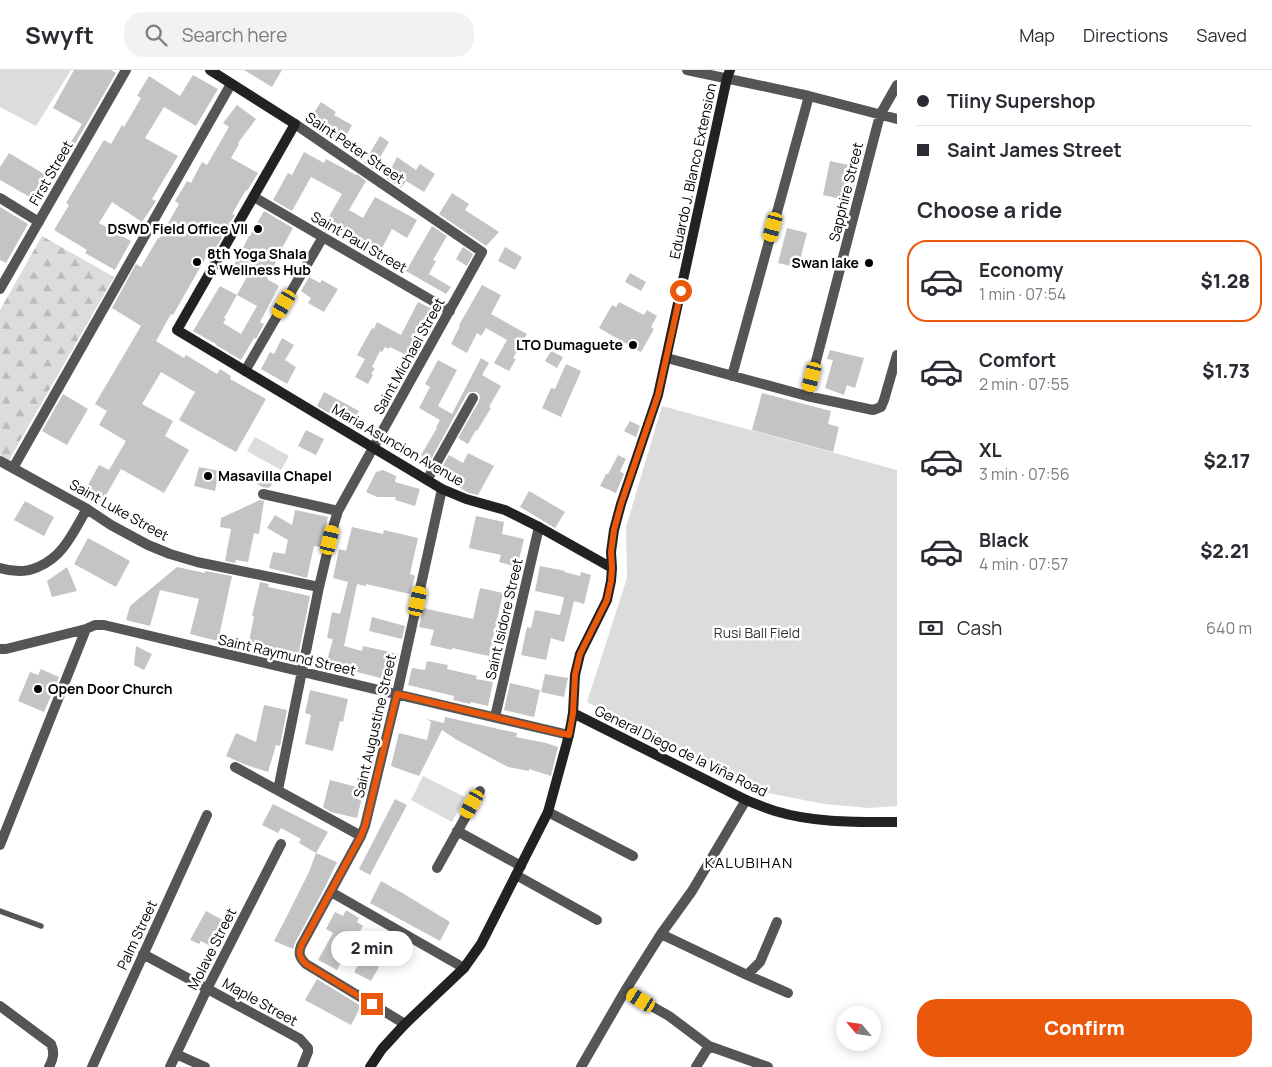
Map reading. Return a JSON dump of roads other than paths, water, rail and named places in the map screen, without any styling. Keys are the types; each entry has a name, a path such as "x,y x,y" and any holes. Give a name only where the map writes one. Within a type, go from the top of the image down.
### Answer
{"street":[{"name":"First Street","path":"0,289 126,70"},
{"name":"Saint Peter Street","path":"210,70 295,124 482,252"},
{"path":"687,70 729,74 897,119"},
{"name":"Eduardo J. Blanco Extension","path":"370,1067 382,1049 405,1024 464,968 480,944 548,812 569,735 573,713 575,675 580,654 607,600 611,581 611,552 616,521 655,405 667,358 729,74"},
{"path":"13,468 231,84"},
{"name":"Sapphire Street","path":"808,396 880,115 897,85"},
{"path":"732,376 809,96"},
{"path":"254,197 295,124"},
{"name":"Saint Paul Street","path":"254,197 450,311"},
{"name":"Maria Asuncion Avenue","path":"254,197 177,330 442,489 466,499 505,510 612,568"},
{"path":"0,198 38,222"},
{"path":"245,372 323,237"},
{"name":"Saint Michael Street","path":"278,790 319,587 338,511 482,252"},
{"path":"667,358 808,396 873,410 881,407 897,355"},
{"path":"427,480 473,398"},
{"name":"Saint Luke Street","path":"0,461 87,509 111,525 148,545 170,554 197,562 319,587"},
{"name":"Saint Augustine Street","path":"405,1024 306,964 299,952 361,836 368,815 442,489"},
{"path":"263,494 338,511"},
{"path":"0,568 20,572 48,563 63,547 87,509"},
{"name":"Saint Isidore Street","path":"495,718 539,527"},
{"name":"Saint Raymund Street","path":"0,649 86,629 95,625 104,625 569,735"},
{"path":"0,845 86,629"},
{"name":"General Diego de la Viña Road","path":"573,713 746,800 775,811 799,817 843,822 897,822"},
{"path":"235,767 361,836"},
{"path":"437,868 480,791"},
{"path":"581,1067 625,991 661,934 692,890 746,800"},
{"path":"548,812 633,856"},
{"name":"Palm Street","path":"92,1067 207,815"},
{"path":"457,832 597,920"},
{"name":"Molave Street","path":"170,1067 207,988 281,844"},
{"path":"331,892 464,968"},
{"path":"747,975 760,962 778,922"},
{"path":"661,934 788,993"},
{"name":"Maple Street","path":"143,954 300,1039 308,1048 302,1067"},
{"path":"625,991 668,1016 710,1046 768,1067"},
{"path":"0,1006 51,1044 54,1055 49,1067"},
{"path":"696,1067 710,1046"},
{"path":"176,1054 205,1067"}],"lane":[{"path":"0,912 41,926"}],"place":[{"name":"DSWD Field Office VII","path":"258,229"},
{"name":"8th Yoga Shala & Wellness Hub","path":"197,262"},
{"name":"Swan lake","path":"869,263"},
{"name":"LTO Dumaguete","path":"633,345"},
{"name":"Masavilla Chapel","path":"208,476"},
{"name":"Open Door Church","path":"38,689"}],"district":[{"name":"KALUBIHAN","path":"749,863"}],"park label":[{"name":"Rusi Ball Field","path":"757,633"}]}
